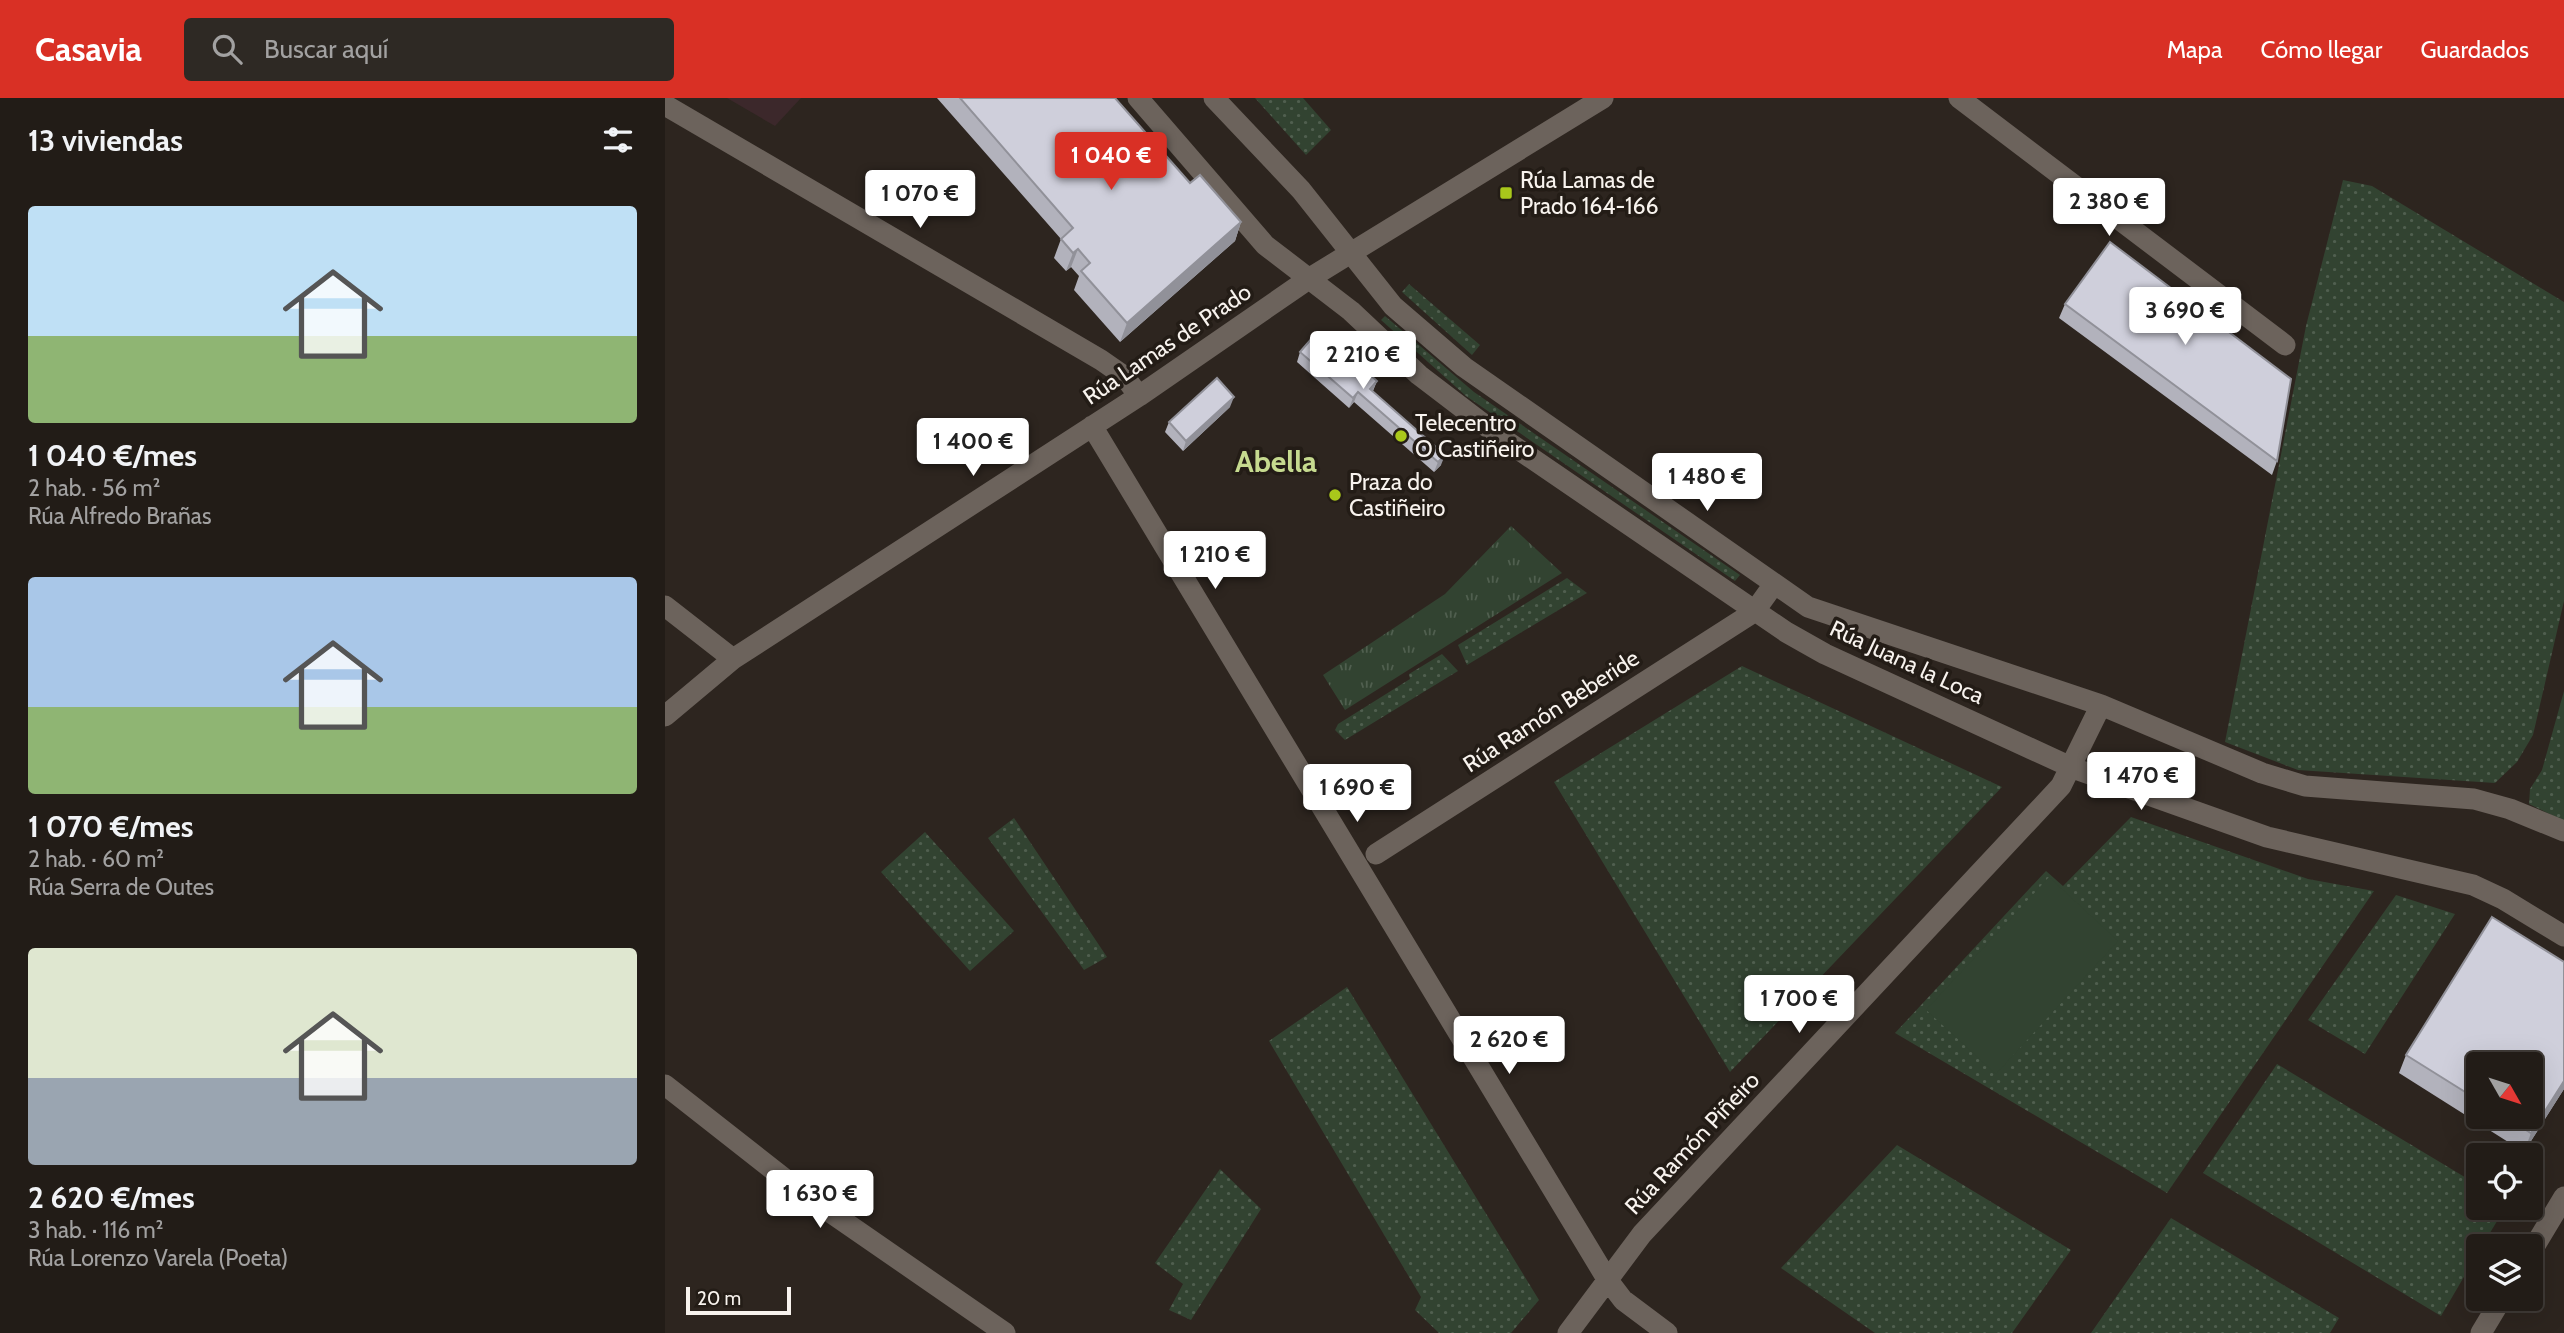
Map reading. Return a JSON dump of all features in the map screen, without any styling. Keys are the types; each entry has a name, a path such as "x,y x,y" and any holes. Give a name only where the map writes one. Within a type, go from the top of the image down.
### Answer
{"street":[{"name":"Rúa Juana la Loca","path":"1138,98 1265,245 1351,311 1419,375 1499,436 1754,612 1825,654 2073,768 2134,787 2267,837 2473,886 2503,899 2564,936"},
{"name":"Rúa Juana la Loca","path":"1214,98 1301,190 1393,306 1464,366 1808,607 2101,705 2262,774 2305,786 2474,799 2510,808 2564,831"},
{"name":"Rúa Lamas de Prado","path":"665,716 733,659 1139,396 1310,278 1603,98"},
{"path":"1959,98 2285,345"},
{"path":"665,105 1101,360 1124,376 1139,396"},
{"path":"1092,426 1608,1279 1623,1300 1667,1333"},
{"path":"1754,612 1774,584"},
{"path":"665,606 733,659"},
{"name":"Rúa Ramón Beberide","path":"1376,854 1754,612"},
{"name":"Rúa Ramón Piñeiro","path":"1568,1333 1642,1234 2061,786 2073,768 2101,705"},
{"path":"665,1085 804,1194 1005,1333"},
{"path":"2542,1234 2564,1197"},
{"path":"2481,1333 2494,1311"}],"shaded area":[{"path":"727,98 801,98 775,126"}],"green space":[{"path":"1255,98 1303,98 1331,130 1306,155"},
{"path":"2343,180 2372,186 2564,302 2564,601 2533,735 2517,762 2495,783 2298,770 2225,742 2306,326"},
{"path":"1409,284 1480,345 1472,355 1402,292"},
{"path":"1385,316 1474,392 1740,575 1735,581 1466,396 1381,320"},
{"path":"1511,526 1562,573 1345,710 1323,675 1445,594"},
{"path":"1567,578 1587,593 1467,665 1458,645"},
{"path":"1442,654 1458,671 1345,740 1335,730 1338,724 1410,679 1409,674"},
{"path":"1742,666 2002,787 1730,1072 1554,782"},
{"path":"2564,691 2564,821 2529,804 2530,789 2542,770"},
{"path":"2131,817 2308,879 2374,891 2167,1193 1895,1033 2046,871 2063,886"},
{"path":"1014,818 1107,957 1084,970 988,838"},
{"path":"925,832 1014,931 970,971 881,872"},
{"path":"2049,877 2118,941 1996,1074 1926,1010"},
{"path":"2396,895 2455,914 2365,1054 2308,1020"},
{"path":"1347,987 1539,1300 1511,1333 1439,1333 1415,1310 1421,1297 1269,1041"},
{"path":"2277,1064 2466,1178 2466,1220 2498,1220 2489,1234 2466,1234 2466,1273 2441,1316 2203,1173"},
{"path":"1897,1145 2071,1250 2012,1333 1875,1333 1781,1268"},
{"path":"1220,1169 1261,1209 1191,1320 1169,1310 1183,1284 1155,1263"},
{"path":"2171,1218 2339,1318 2330,1333 2091,1333"}],"building":[{"path":"960,98 1115,98 1190,183 1200,175 1241,222 1127,323 1081,271 1090,263 1078,249 1073,253 1061,239 1073,228"},
{"path":"2110,242 2291,379 2277,461 2065,304"},
{"path":"1313,337 1352,372 1358,364 1377,381 1370,389 1445,455 1438,462 1358,392 1353,398 1300,352"},
{"path":"1217,378 1234,397 1186,441 1169,422"},
{"path":"2492,917 2564,962 2564,1081 2543,1114 2543,1052 2466,1052 2466,1092 2406,1055"}],"place":[{"name":"Rúa Lamas de Prado 164-166","path":"1506,193"},
{"name":"Telecentro O Castiñeiro","path":"1401,436"},
{"name":"Praza do Castiñeiro","path":"1335,495"}],"district":[{"name":"Abella","path":"1276,461"}]}
